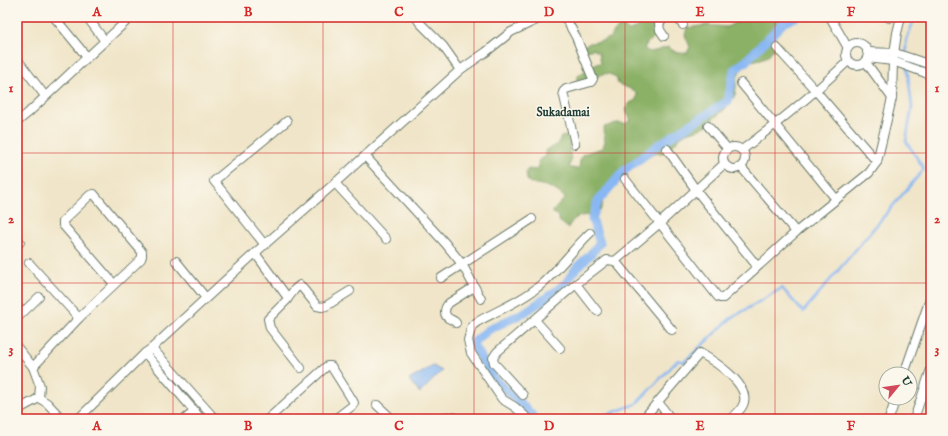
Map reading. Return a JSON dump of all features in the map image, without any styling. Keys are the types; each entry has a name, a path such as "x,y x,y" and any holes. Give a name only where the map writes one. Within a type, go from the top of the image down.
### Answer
{"street":[{"path":"54,17 87,57"},
{"path":"87,17 105,41"},
{"path":"17,122 131,17"},
{"path":"416,17 443,46 460,70"},
{"path":"78,419 148,351 206,298 460,70 511,32 543,17"},
{"path":"565,17 576,37 593,79 591,82 566,89 563,92 576,144"},
{"path":"664,36 660,30 659,24 665,17"},
{"path":"677,17 683,25"},
{"path":"830,17 848,48"},
{"path":"625,179 718,297 723,298 796,232 869,174 877,162 892,98 894,57 901,17"},
{"path":"867,57 862,64 852,64 848,61 846,51 851,45 858,44 864,46 867,57 892,98"},
{"path":"777,48 877,162"},
{"path":"867,57 894,57 931,65"},
{"path":"894,57 931,75"},
{"path":"17,59 46,96"},
{"path":"742,150 816,91 848,61"},
{"path":"741,83 836,199"},
{"path":"265,245 214,181 287,121"},
{"path":"708,126 726,148"},
{"path":"732,146 742,150 745,160 741,167 733,169 724,164 722,157 726,148 732,146"},
{"path":"667,149 696,190 757,266"},
{"path":"365,156 445,242 462,264 481,299"},
{"path":"615,261 660,223 724,164"},
{"path":"741,167 796,232"},
{"path":"335,183 386,239"},
{"path":"33,367 79,318 140,259 142,256 142,252 94,194 92,194 63,221 62,225 114,284"},
{"path":"441,278 532,219"},
{"path":"526,419 525,416 515,407 502,399 471,353 468,340 470,329 474,324 523,298 537,288 560,266 590,233"},
{"path":"255,254 288,298"},
{"path":"523,395 494,362 493,358 497,352 576,284 607,260 615,261 672,330"},
{"path":"176,261 206,298"},
{"path":"29,263 79,318"},
{"path":"576,284 597,311"},
{"path":"301,368 270,328 268,319 287,300 295,289 300,286 317,306 322,307 350,291"},
{"path":"456,323 454,320 449,319 446,315 444,311 446,306 474,287"},
{"path":"907,366 931,296"},
{"path":"17,318 39,297"},
{"path":"535,320 560,348"},
{"path":"17,347 33,367 40,386 39,398"},
{"path":"148,351 192,393 215,419"},
{"path":"148,351 201,419"},
{"path":"643,419 700,353 725,369 737,381 743,392 743,406 731,419"},
{"path":"268,419 327,366 330,366 354,401 352,406 335,419"},
{"path":"914,419 931,368"},
{"path":"185,400 192,393"},
{"path":"17,410 39,398"},
{"path":"39,398 47,403 62,419"},
{"path":"658,402 671,419"},
{"path":"377,404 392,419"},
{"path":"889,419 893,406"},
{"path":"185,419 195,411"},
{"path":"438,419 450,417 460,419"}],"green space":[{"path":"617,17 619,17 627,30 630,31 636,28 639,21 645,17 648,17 647,19 652,23 655,31 655,37 649,41 644,48 649,52 668,47 677,52 687,53 690,47 685,35 687,28 707,25 727,27 746,17 789,17 774,29 773,36 784,48 772,50 768,56 761,59 745,62 737,78 735,95 726,108 707,125 700,129 686,133 680,137 663,153 656,153 629,166 624,171 622,180 616,185 602,190 602,207 600,210 594,214 576,218 572,221 568,228 559,221 557,215 552,212 565,198 551,188 529,182 527,180 526,172 528,169 536,170 540,159 546,157 545,151 557,144 561,137 566,136 570,141 569,148 571,160 569,167 575,169 579,168 583,154 602,148 605,142 604,127 617,123 625,124 631,120 626,108 630,103 636,100 637,94 631,89 618,84 616,77 608,74 602,74 592,83 581,85 577,81 577,77 588,68 601,63 599,53 593,49 586,51 583,46 611,37 621,26"}],"water":[{"path":"433,366 442,371 420,393 409,380"}],"waterway":[{"path":"532,415 494,378 472,344 488,330 525,312 566,283 577,267 600,243 592,219 598,201 624,171 658,145 728,101 734,70 745,62 783,23 796,17"},
{"path":"906,54 906,41 915,17"},
{"path":"595,419 636,404 678,360 684,362 730,319 782,288 803,312 924,169 906,141 912,107 907,67"}],"district":[{"name":"Sukadamai","path":"563,112"}]}
